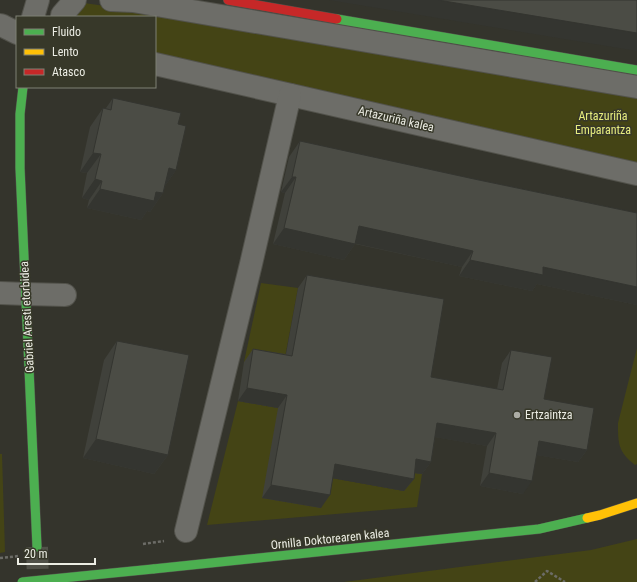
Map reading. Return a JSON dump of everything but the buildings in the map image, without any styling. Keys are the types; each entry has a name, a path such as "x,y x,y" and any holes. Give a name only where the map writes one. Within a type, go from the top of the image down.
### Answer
{"street":[{"path":"34,16 38,0"},
{"path":"111,0 133,1 637,87"},
{"path":"228,0 637,70"},
{"path":"0,25 16,32"},
{"name":"Artazuriña kalea","path":"156,64 637,174"},
{"name":"Gabriel Aresti etorbidea","path":"23,88 20,114 20,168 37,547"},
{"path":"186,531 290,94"},
{"path":"0,292 65,295"},
{"name":"Ornilla Doktorearen kalea","path":"22,582 252,560 539,529 600,515 637,503"}],"path":[{"path":"535,582 547,571 565,582"}],"green space":[{"name":"Artazuriña Emparantza","path":"84,3 147,12 637,96 637,163 156,60 156,16 68,16"},
{"path":"261,283 298,288 283,368 244,362"},
{"path":"637,348 637,464 635,465 625,456 620,447 618,423"},
{"path":"238,401 278,408 326,477 404,491 407,472 422,474 417,507 207,525"},
{"path":"0,454 2,454 5,552 0,553"},
{"path":"637,539 637,582 344,582 591,550"}],"tunnel":[{"path":"37,547 38,582"}],"traffic: fast":[{"path":"337,19 637,70"},
{"path":"23,88 20,114 20,168 37,547"},
{"path":"153,569 539,529 587,518"},
{"path":"22,582 153,569"}],"traffic: slow":[{"path":"587,518 637,503"}],"traffic: jam":[{"path":"228,0 337,19"}],"place":[{"name":"Ertzaintza","path":"517,415"}]}
